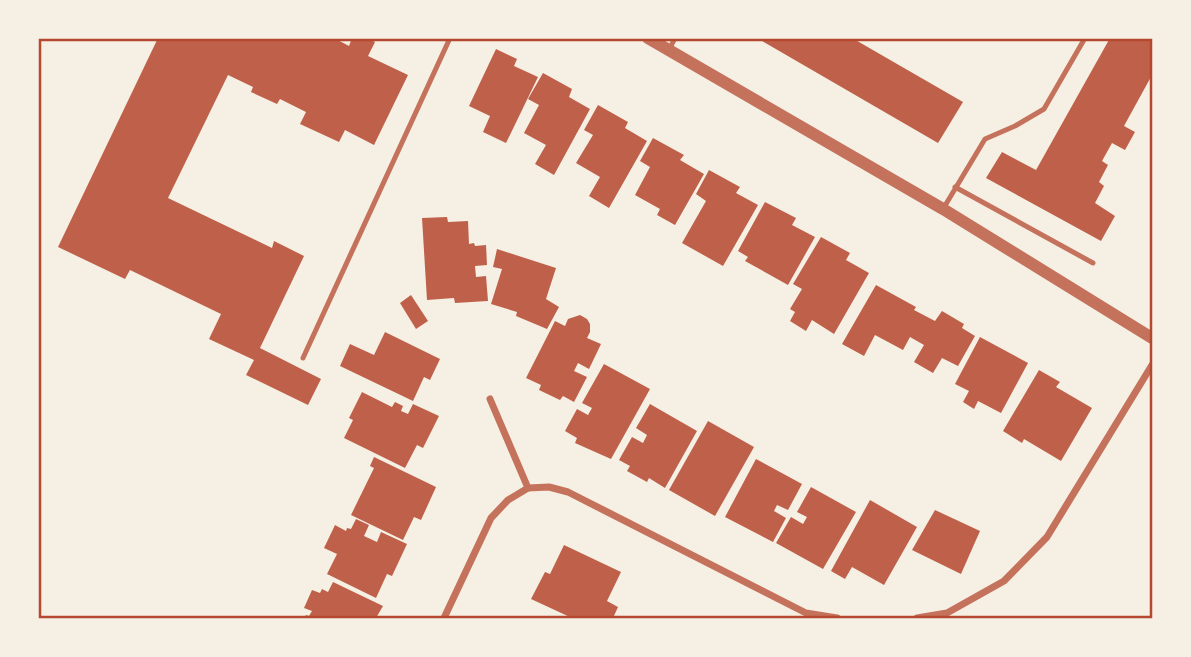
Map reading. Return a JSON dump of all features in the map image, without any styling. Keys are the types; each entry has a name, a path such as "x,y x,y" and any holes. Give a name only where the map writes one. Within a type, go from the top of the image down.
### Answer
{"street":[{"path":"648,38 672,44 1153,338"},
{"path":"917,618 947,613 1004,581 1047,537 1153,365"},
{"path":"489,399 528,488"},
{"path":"444,618 491,517 508,500 528,488 549,487 568,492 806,613 837,618"}],"lane":[{"path":"303,358 450,38"},
{"path":"943,209 985,139 1016,126 1044,109 1085,38"},
{"path":"956,187 1093,263"}],"building":[{"path":"158,38 334,38 349,46 352,38 368,38 375,42 368,56 408,75 374,145 345,130 339,142 300,124 306,112 280,99 277,104 251,92 253,87 228,75 168,198 272,248 274,241 304,256 260,348 321,379 308,405 246,375 254,360 209,339 221,314 130,270 125,279 58,247"},
{"path":"757,38 852,38 963,102 938,143"},
{"path":"1110,38 1152,38 1152,75 1124,126 1135,132 1125,150 1112,143 1102,161 1108,165 1099,182 1104,186 1095,203 1115,216 1101,241 986,178 1002,152 1036,170"},
{"path":"496,49 517,59 514,66 538,77 506,143 483,132 490,116 469,106"},
{"path":"543,73 572,89 569,97 590,109 554,175 535,164 546,145 524,133 539,105 528,99"},
{"path":"598,105 628,122 625,128 647,141 609,208 589,196 600,177 576,163 593,135 584,130"},
{"path":"653,138 684,155 680,160 704,174 675,225 657,215 660,209 635,195 650,167 640,161"},
{"path":"709,170 740,187 736,193 758,205 723,266 682,243 706,201 696,194"},
{"path":"765,202 796,218 792,225 815,237 788,285 745,261 748,257 738,251"},
{"path":"447,217 448,222 468,221 469,244 486,245 487,265 475,266 476,277 486,276 488,301 455,303 454,298 427,300 422,218"},
{"path":"821,237 850,253 846,260 869,273 834,334 812,320 806,331 790,321 795,312 790,309 802,289 793,284"},
{"path":"497,249 556,268 546,299 559,307 547,329 516,316 517,312 491,304 502,269 493,267"},
{"path":"876,285 935,321 942,311 964,324 962,328 975,336 958,366 942,358 933,373 914,362 924,345 910,337 903,350 875,335 864,356 842,344"},
{"path":"411,295 428,321 416,329 400,303"},
{"path":"580,315 590,324 587,338 601,344 589,369 578,363 574,371 587,377 574,402 563,396 560,400 539,390 541,385 526,378 555,321 565,326 568,319"},
{"path":"385,332 440,359 430,380 424,377 413,401 340,366 350,344 374,355"},
{"path":"980,337 1028,363 1001,413 978,401 974,409 963,402 969,391 955,384"},
{"path":"604,364 650,389 611,459 575,443 577,438 565,431 577,409 588,415 592,408 582,403"},
{"path":"1039,370 1060,382 1056,387 1092,408 1061,461 1024,439 1022,443 1003,431"},
{"path":"362,392 392,407 395,402 403,406 401,411 408,414 413,404 439,416 423,448 417,445 405,468 344,438 353,420 349,418"},
{"path":"650,404 697,431 665,488 649,478 647,482 627,471 630,466 619,460 632,437 643,443 647,435 636,428"},
{"path":"708,421 754,447 715,516 669,490"},
{"path":"374,457 436,487 421,520 414,517 403,540 351,515 374,468 370,466"},
{"path":"756,459 802,484 788,510 777,505 774,511 786,518 773,542 725,517"},
{"path":"811,487 856,512 823,569 776,543 791,517 803,524 807,517 797,512"},
{"path":"870,500 917,527 884,585 852,567 845,579 831,571"},
{"path":"935,510 980,531 961,574 912,550"},
{"path":"356,519 369,525 364,536 377,542 381,532 407,544 392,576 387,574 376,598 327,574 337,554 324,548 335,525 346,531 347,528 351,529"},
{"path":"564,545 621,572 607,601 618,607 613,618 572,618 531,599 545,572 550,574"},
{"path":"333,582 383,606 376,618 304,618 312,611 304,608 312,590 320,593 322,589 328,592"}]}
